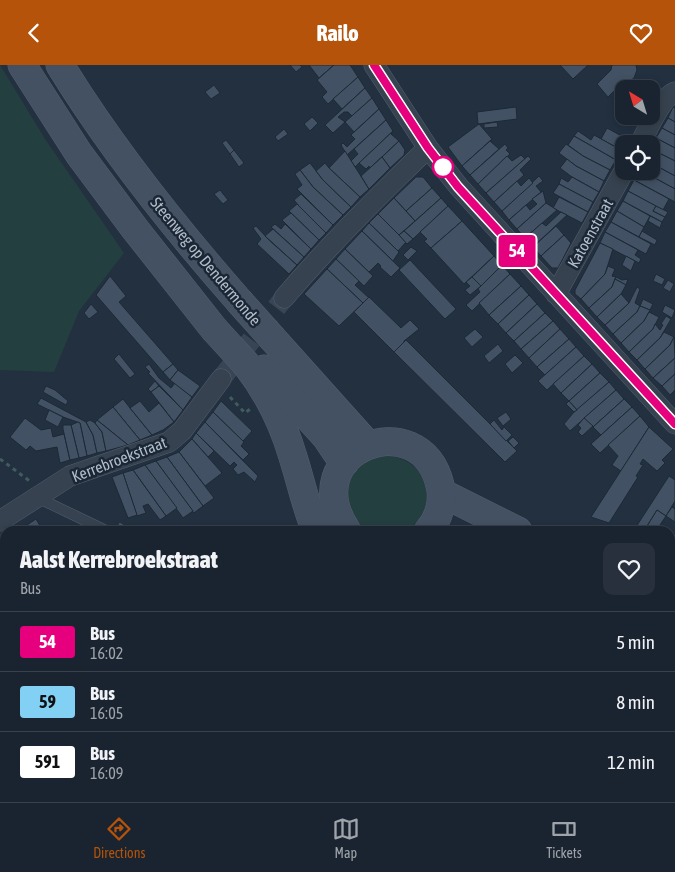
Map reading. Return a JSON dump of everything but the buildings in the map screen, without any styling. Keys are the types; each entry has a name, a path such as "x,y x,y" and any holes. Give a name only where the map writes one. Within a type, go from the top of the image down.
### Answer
{"main road":[{"name":"Steenweg op Dendermonde","path":"22,65 79,154 135,229 185,291 218,326 257,353 368,445"},
{"name":"Steenweg op Dendermonde","path":"60,65 138,179 188,243 239,301 257,353 262,384 279,419 293,457 307,509 314,526"},
{"name":"Steenweg op Dendermonde","path":"257,353 345,462"},
{"path":"343,526 337,517 333,498 335,479 345,462 355,452 368,445 388,441 408,445 425,456 437,473 442,493 438,526"},
{"path":"442,493 508,526"}],"street":[{"path":"374,65 428,148 458,187 675,424"},
{"path":"645,135 661,105 673,93"},
{"path":"284,298 320,255 428,148"},
{"name":"Katoenstraat","path":"556,294 619,180"},
{"name":"Kerrebroekstraat","path":"0,521 70,476 169,442 182,431 219,381"}],"lane":[{"path":"40,494 98,526"}],"path":[{"path":"219,381 245,413 252,407"},
{"path":"0,459 40,494"}],"green space":[{"path":"0,65 45,139 124,253 79,311 54,372 0,370"},
{"path":"384,455 399,458 411,465 420,474 426,485 427,497 425,509 418,521 412,526 361,526 357,523 347,506 347,486 357,468 365,461"}],"tunnel":[{"path":"221,379 284,298"}],"bus line":[{"name":"54","path":"374,65 428,148 458,187 675,424"}]}
